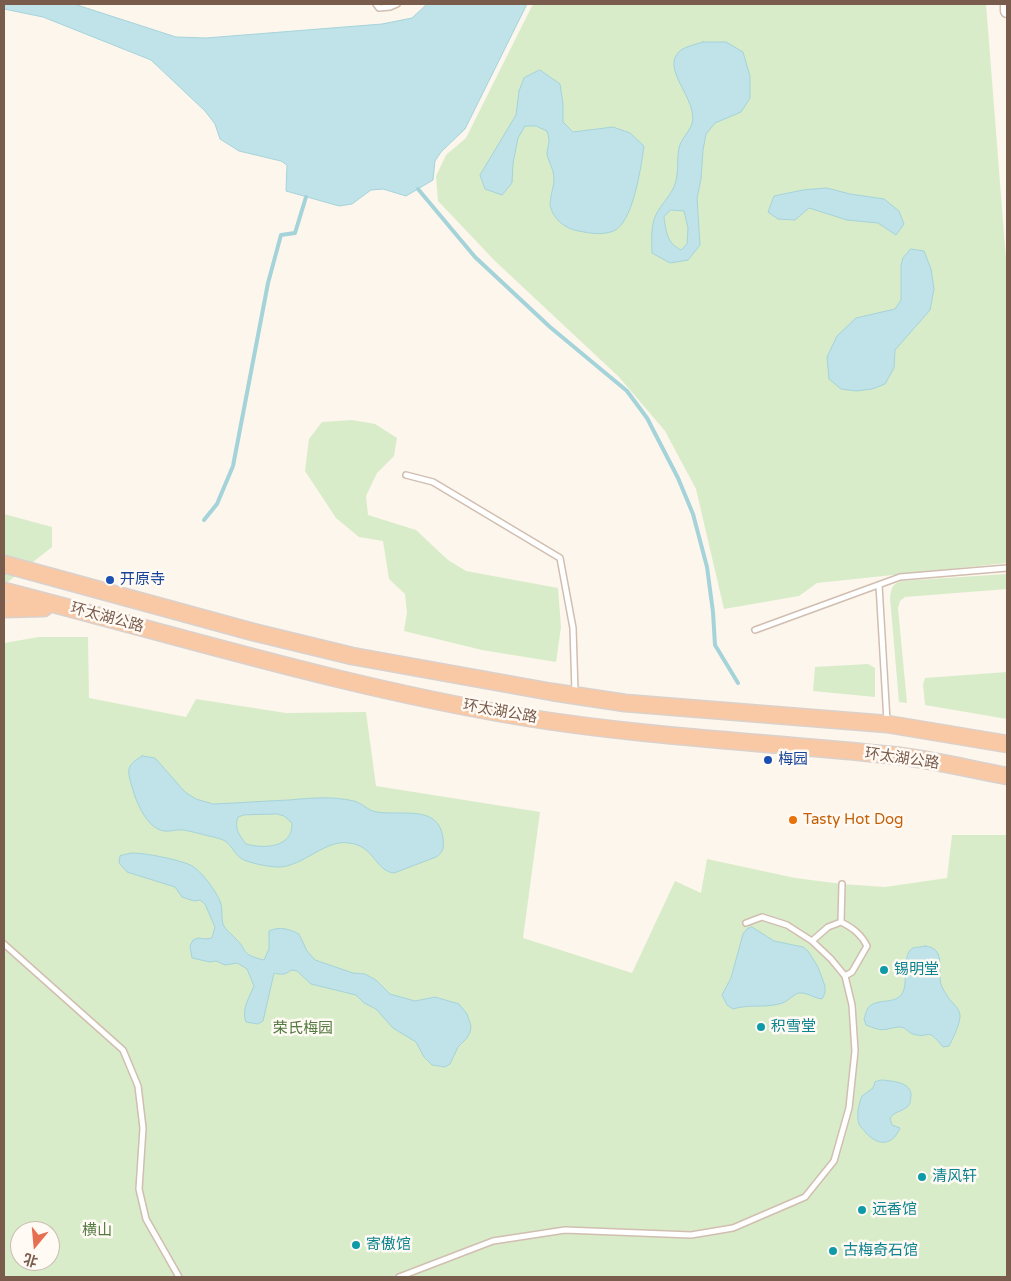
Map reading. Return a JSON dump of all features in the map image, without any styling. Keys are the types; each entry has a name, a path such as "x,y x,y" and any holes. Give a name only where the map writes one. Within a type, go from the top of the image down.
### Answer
{"highway":[{"name":"环太湖公路","path":"4,564 253,632 352,656 625,703 887,724 1007,744"},
{"name":"环太湖公路","path":"4,591 280,665 447,703 522,717 620,731 894,756 1007,776"},
{"path":"4,609 76,610"}],"street":[{"path":"1006,4 1007,11"}],"lane":[{"path":"376,4 379,8 397,4"},
{"path":"406,475 433,482 560,558 572,628 575,695"},
{"path":"755,630 900,577 1007,568"},
{"path":"879,585 887,724"},
{"path":"841,922 842,884"},
{"path":"399,1277 493,1241 565,1230 691,1235 733,1228 805,1197 834,1161 849,1108 855,1051 852,1005 845,976 831,958 812,941 787,925 762,917 746,923"},
{"path":"812,941 828,927 841,922"},
{"path":"841,922 858,933 867,946 852,972 845,976"},
{"path":"4,944 123,1050 138,1086 143,1128 139,1189 146,1219 180,1277"}],"green space":[{"path":"533,4 986,4 1007,272 1007,563 817,583 799,596 724,609 696,489 665,431 619,377 495,261 438,201 436,176 446,155 466,138"},
{"path":"352,420 375,424 397,438 394,456 377,473 366,496 368,515 416,530 448,560 466,571 558,588 561,627 556,662 482,650 404,631 407,612 405,594 389,579 383,541 359,537 336,518 305,471 309,439 322,422"},
{"path":"4,514 52,527 52,547 4,585"},
{"path":"1007,574 1007,589 905,597 900,601 898,608 907,703 899,702 890,598 894,585 901,581"},
{"name":"荣氏梅园","path":"39,637 88,637 89,698 186,717 196,699 286,713 366,712 376,786 540,812 523,938 632,973 675,881 701,893 707,859 795,878 885,887 947,878 952,835 1006,835 1007,833 1007,1277 4,1277 4,643"},
{"path":"868,664 875,668 875,697 813,691 815,667"},
{"path":"1007,672 1007,719 925,705 923,684 925,678"}],"water":[{"path":"4,4 74,4 176,37 206,38 382,24 412,18 427,4 527,4 465,129 441,152 435,161 433,180 406,196 383,189 371,190 352,204 339,206 286,191 287,165 281,161 239,151 220,139 215,124 205,111 151,60 43,17 4,9"},
{"path":"703,42 726,42 743,52 750,76 750,98 741,112 715,123 706,134 697,198 700,245 688,260 670,263 652,253 653,226 655,216 675,184 679,148 692,124 693,114 676,75 675,57 681,50","holes":["671,210 684,211 688,228 687,244 681,250 670,240 664,217"]},
{"path":"540,70 560,84 563,122 573,132 613,127 630,133 644,146 639,178 632,203 623,223 614,231 592,233 579,231 569,228 557,219 550,206 554,179 547,155 548,135 547,131 536,126 525,126 518,138 513,163 512,183 502,195 485,189 480,175 516,115 519,91 524,78"},
{"path":"827,188 850,194 884,199 899,211 904,224 896,235 878,223 847,220 809,208 795,220 778,219 768,212 774,196 803,190"},
{"path":"911,249 924,251 931,269 934,289 930,310 895,350 894,368 885,384 872,389 856,391 841,389 829,379 827,357 837,336 856,318 895,309 901,300 901,265 903,258"},
{"path":"142,756 155,758 185,792 196,799 213,804 330,798 354,801 377,812 427,816 440,827 443,849 436,857 394,873 383,868 370,853 358,845 349,843 331,845 287,866 274,867 249,862 239,857 226,841 221,839 183,830 164,831 152,825 139,806 130,781 130,765","holes":["277,814 284,816 292,823 291,831 288,838 276,845 253,846 246,844 238,831 238,817 244,815"]},
{"path":"132,853 176,860 193,866 211,886 220,901 224,926 239,942 245,952 251,956 264,960 269,949 269,931 281,928 292,931 299,934 307,951 315,960 353,973 365,974 376,980 390,994 415,1001 435,997 459,1004 467,1014 471,1026 467,1038 458,1047 450,1064 445,1067 432,1065 424,1057 416,1042 393,1028 376,1009 364,1003 356,995 311,984 297,971 291,970 283,974 274,973 263,1021 258,1024 246,1022 245,1008 254,986 247,969 237,963 225,965 216,961 210,962 192,958 190,946 193,940 212,938 215,927 205,904 200,900 194,901 182,897 175,887 127,872 119,863 120,856"},
{"path":"752,927 774,941 803,947 808,951 818,967 825,986 825,993 822,999 799,993 785,1002 773,1005 733,1009 727,1005 722,995 731,978 743,934"},
{"path":"925,946 932,948 939,955 941,985 960,1014 957,1028 949,1046 943,1047 928,1034 913,1034 902,1027 882,1030 874,1028 866,1025 864,1019 867,1009 872,1005 896,999 900,996 903,992 906,961 910,951 913,948"},
{"path":"882,1080 905,1085 910,1091 911,1096 908,1106 890,1118 892,1125 900,1128 894,1138 885,1142 876,1141 871,1138 858,1120 862,1096 873,1088 875,1082"}],"waterway":[{"path":"418,189 475,257 550,327 627,391 647,418 678,478 693,514 707,567 715,645 738,683"},
{"path":"204,520 217,504 233,466 268,283 281,235 295,233 306,197"}],"place":[{"name":"开原寺","path":"110,580"},
{"name":"梅园","path":"768,760"},
{"name":"Tasty Hot Dog","path":"793,820"},
{"name":"锡明堂","path":"884,970"},
{"name":"积雪堂","path":"761,1027"},
{"name":"清风轩","path":"922,1177"},
{"name":"远香馆","path":"862,1210"},
{"name":"寄傲馆","path":"356,1245"},
{"name":"古梅奇石馆","path":"833,1251"}],"park label":[{"name":"横山","path":"97,1231"}]}
